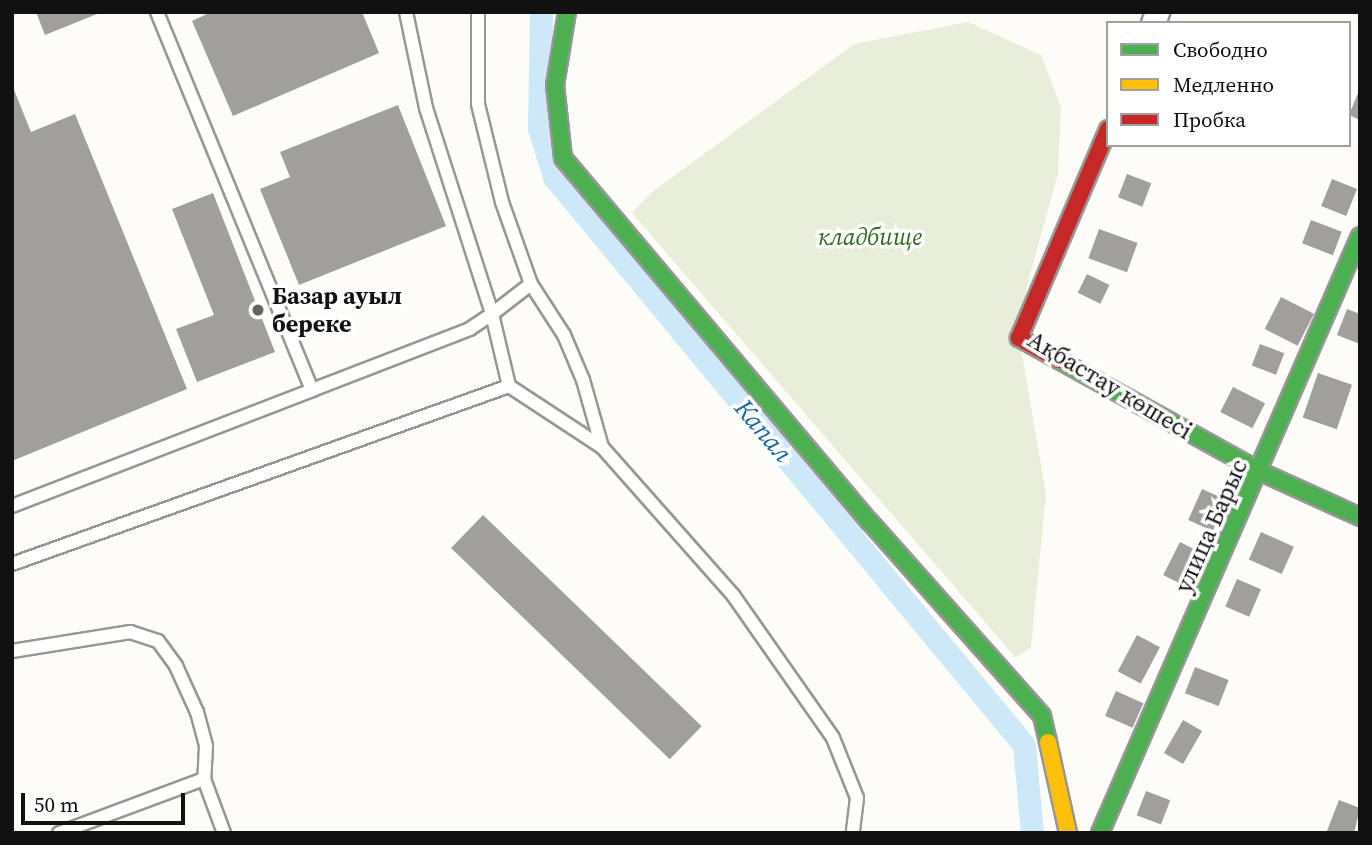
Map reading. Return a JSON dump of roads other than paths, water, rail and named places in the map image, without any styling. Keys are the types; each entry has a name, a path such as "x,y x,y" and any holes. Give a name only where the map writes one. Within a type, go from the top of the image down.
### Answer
{"street":[{"path":"567,12 555,85 563,158 1042,716 1068,833"},
{"name":"Ақбастау көшесі","path":"1106,134 1019,338 1261,472 1360,517"},
{"name":"улица Барыс","path":"1100,833 1261,472 1360,236"}],"lane":[{"path":"157,12 312,390"},
{"path":"405,12 426,108 492,314 509,386 602,447 733,595 833,738 857,798 853,833"},
{"path":"478,12 478,104 502,202 531,284 564,335 583,380 602,447"},
{"path":"12,506 470,329 531,284"},
{"path":"12,564 509,386"},
{"path":"12,651 130,632 158,641 176,666 197,712 206,746 204,779 224,833"},
{"path":"59,833 204,779"}],"waterway":[{"name":"Капал","path":"541,12 539,128 554,177 1024,745 1032,833"}],"place":[{"name":"Базар ауыл береке","path":"258,310"}],"park label":[{"name":"кладбище","path":"870,237"}]}
